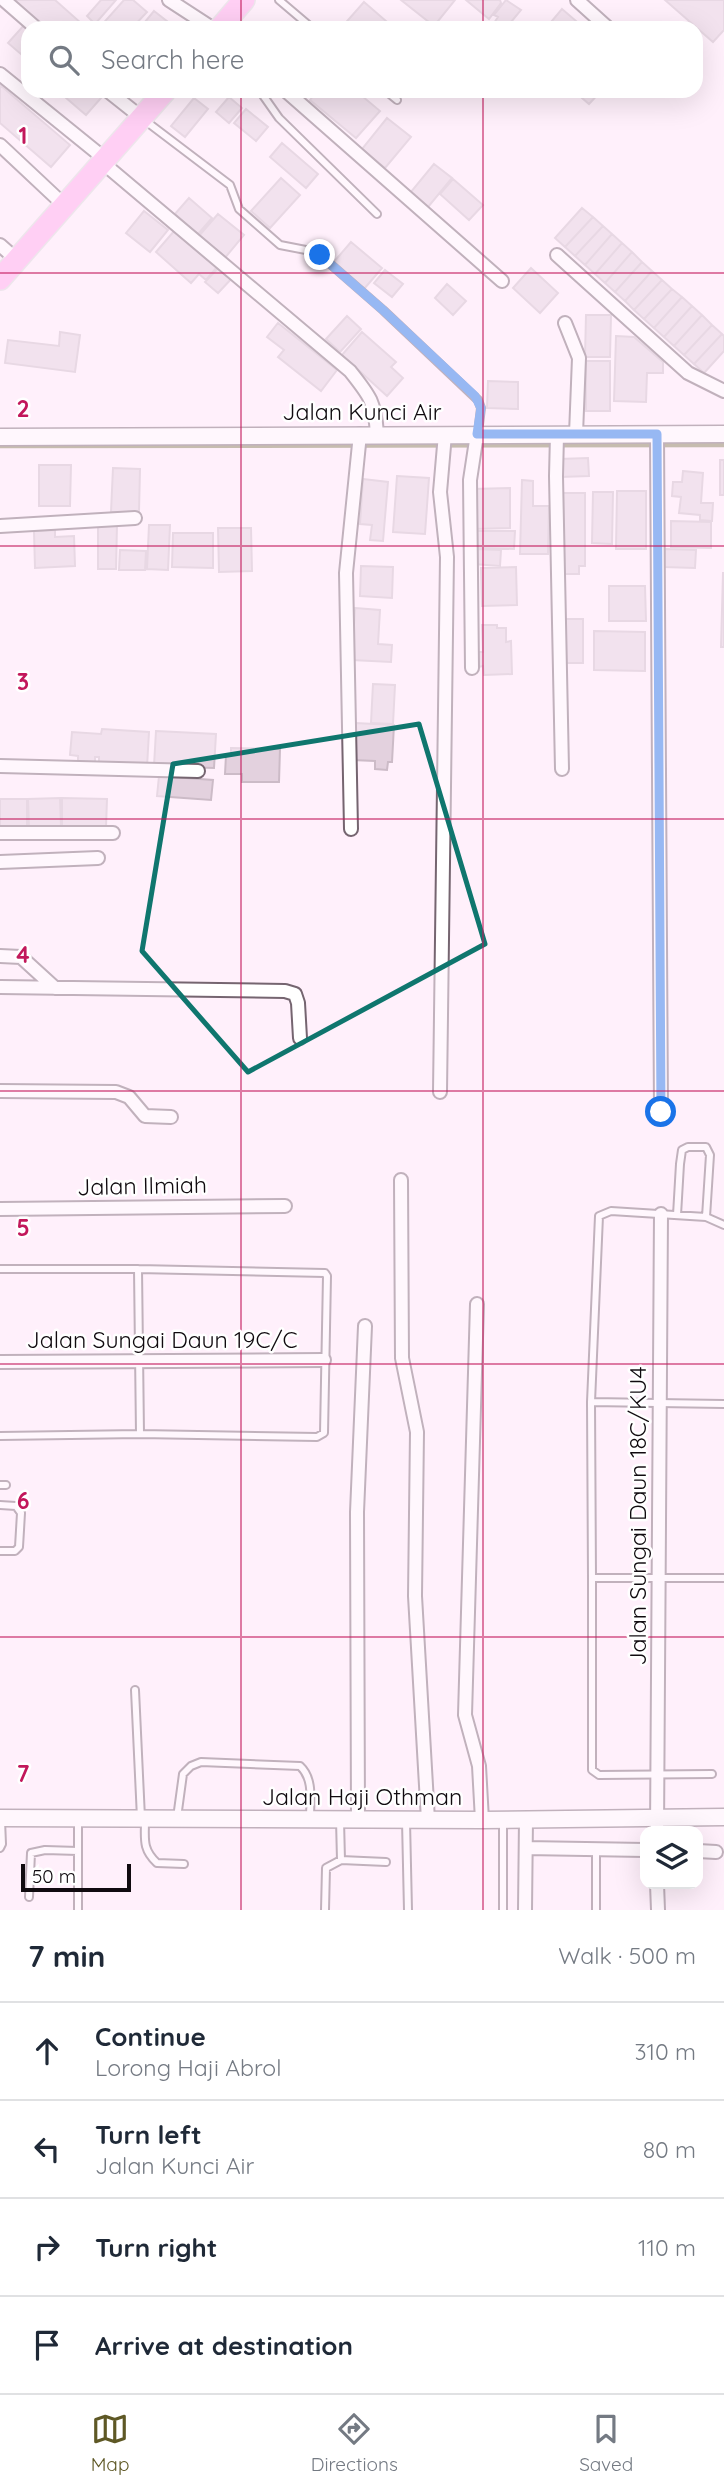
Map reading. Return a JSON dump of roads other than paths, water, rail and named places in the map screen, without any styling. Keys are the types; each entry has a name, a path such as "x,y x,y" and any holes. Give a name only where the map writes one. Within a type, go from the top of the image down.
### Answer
{"highway":[{"path":"226,21 244,0"},
{"path":"1,277 159,98"}],"street":[{"path":"4,0 28,21"},
{"path":"169,0 202,21"},
{"path":"576,0 600,21"},
{"path":"0,74 21,91"},
{"path":"30,98 350,371 370,395 376,413 364,440 346,573 351,829"},
{"path":"116,98 142,118"},
{"path":"294,98 502,281"},
{"path":"0,145 65,206"},
{"path":"0,245 17,260"},
{"path":"557,255 688,373 724,391"},
{"path":"565,323 580,361 576,434"},
{"name":"Jalan Kunci Air","path":"0,436 557,442 576,434 657,442 724,434"},
{"path":"440,1093 447,557 440,492 444,442"},
{"path":"472,668 470,481 476,442"},
{"path":"557,442 562,769"},
{"path":"657,442 661,1112"},
{"path":"0,526 135,518"},
{"path":"0,766 198,771"},
{"path":"0,833 113,833"},
{"path":"0,862 98,858"},
{"path":"0,956 21,957 55,988"},
{"path":"0,987 285,991 295,994 298,1003 300,1038"},
{"path":"0,1091 116,1092 129,1097 145,1116 171,1116"},
{"path":"401,1180 402,1358 416,1433 415,1596 428,1820"},
{"name":"Jalan Ilmiah","path":"0,1209 285,1206"},
{"name":"Jalan Sungai Daun 18C/KU4","path":"657,1824 661,1214"},
{"path":"477,1304 465,1715 479,1766 482,1820"},
{"path":"358,1820 358,1512 365,1326"},
{"name":"Jalan Sungai Daun 19C/C","path":"0,1362 324,1360"},
{"name":"Jalan Haji Othman","path":"1,1818 177,1821 526,1819 657,1824 724,1817"},
{"path":"525,1910 526,1819"},
{"path":"526,1848 640,1850"},
{"path":"703,1851 716,1852"},
{"path":"657,1889 658,1910"}],"lane":[{"path":"279,0 304,21"},
{"path":"265,98 279,118 377,214"},
{"path":"142,118 230,186 239,209 280,245 320,255 466,388 478,400 481,408 476,442"},
{"path":"677,1215 682,1150 688,1147 706,1147 710,1155 706,1217"},
{"path":"712,1774 599,1774 592,1770 591,1402 599,1216 611,1211 706,1217 724,1225"},
{"path":"0,1269 325,1273 327,1276 324,1433 321,1436 0,1436"},
{"path":"138,1269 140,1434"},
{"path":"591,1402 724,1404"},
{"path":"0,1505 16,1506 21,1513 19,1547 15,1550 0,1551"},
{"path":"592,1578 724,1578"},
{"path":"135,1690 145,1844 148,1854 157,1863 184,1864"},
{"path":"177,1821 183,1774 191,1766 201,1762 300,1766 309,1780 311,1820"},
{"path":"0,1848 1,1818"},
{"path":"78,1819 78,1910"},
{"path":"503,1819 503,1910"},
{"path":"340,1820 341,1860"},
{"path":"406,1820 408,1910"},
{"path":"596,1849 596,1910"},
{"path":"29,1897 31,1853 46,1850 78,1851"},
{"path":"325,1910 326,1868 341,1860 386,1862"}],"waterway":[{"path":"0,446 724,445"}]}
